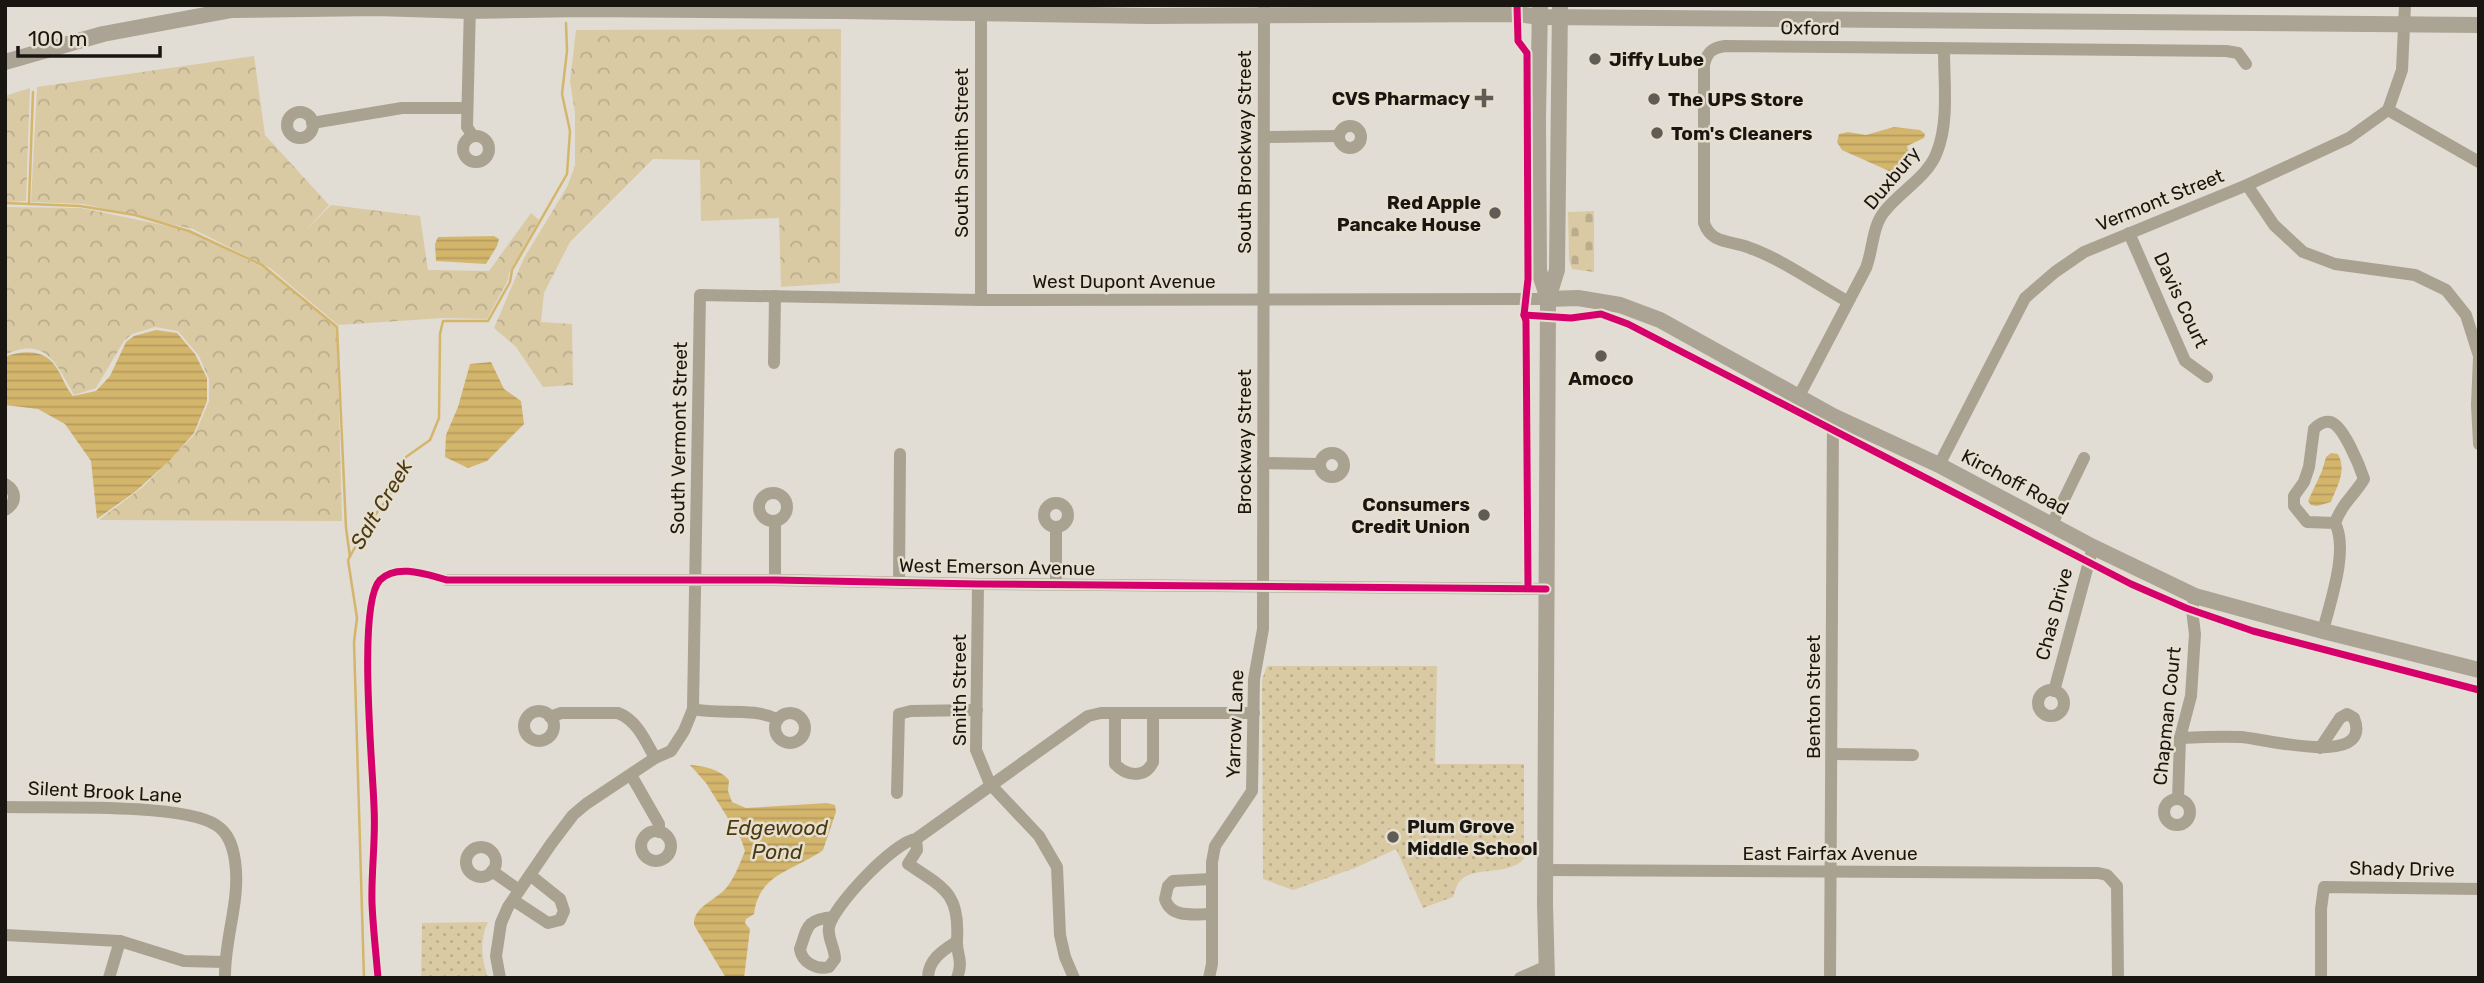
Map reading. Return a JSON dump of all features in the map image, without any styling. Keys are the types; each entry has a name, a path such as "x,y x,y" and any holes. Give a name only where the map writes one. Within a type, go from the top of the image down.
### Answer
{"main road":[{"path":"5,62 103,34 231,8 698,7 981,10 1149,16 1264,10 1517,14 1540,11 1872,12 2479,25"},
{"path":"1540,11 1539,271 1548,299"},
{"path":"1547,972 1545,870 1548,299 1557,270 1560,11"},
{"name":"Kirchoff Road","path":"1548,299 1578,298 1620,305 1660,320 1833,416 1939,466 2195,596 2479,670"}],"street":[{"path":"2405,5 2402,70 2388,110 2479,162"},
{"path":"470,8 467,127 473,136"},
{"name":"South Smith Street","path":"981,10 981,300"},
{"name":"South Brockway Street","path":"1263,300 1264,10"},
{"name":"Oxford","path":"1847,301 1751,248 1713,237 1707,230 1704,223 1706,57 1716,48 2226,51 2238,53 2246,64"},
{"name":"Duxbury","path":"1798,396 1866,268 1873,250 1877,223 1901,192 1921,176 1937,155 1943,126 1944,50"},
{"path":"312,122 402,108 467,108"},
{"name":"Vermont Street","path":"1939,466 2025,298 2055,272 2084,253 2247,185 2349,138 2388,110"},
{"path":"1264,137 1339,136"},
{"path":"2247,185 2274,225 2303,252 2335,264 2415,275 2446,290 2466,315 2479,357 2479,444"},
{"name":"Davis Court","path":"2129,233 2185,361 2207,377"},
{"name":"West Dupont Avenue","path":"700,295 981,300 1548,299"},
{"name":"South Vermont Street","path":"693,709 700,295"},
{"path":"774,363 775,296"},
{"name":"Brockway Street","path":"1263,300 1263,585"},
{"name":"Benton Street","path":"1830,978 1833,416"},
{"path":"2323,631 2336,578 2340,542 2334,523 2347,498 2358,489 2364,479 2339,427 2330,422 2320,424 2314,429 2312,454 2304,482 2294,496 2294,506 2307,522 2334,523"},
{"path":"899,582 900,454"},
{"path":"2052,524 2084,458"},
{"path":"1263,463 1319,464"},
{"path":"5,484 13,491 14,497 10,507 5,510"},
{"path":"775,522 775,580"},
{"path":"1056,527 1056,584"},
{"name":"Chas Drive","path":"2054,691 2094,547"},
{"name":"West Emerson Avenue","path":"447,580 775,580 1546,589"},
{"name":"Smith Street","path":"978,584 976,750 990,784 1039,836 1057,867 1060,935 1074,978"},
{"name":"Yarrow Lane","path":"1209,978 1212,964 1211,879 1215,846 1252,791 1254,679 1263,629 1263,585"},
{"name":"Chapman Court","path":"2178,799 2180,737 2191,696 2194,634 2192,610 2195,596"},
{"path":"500,978 496,942 504,915 573,815 655,758 671,751 684,731 693,709 768,714 778,719"},
{"path":"897,793 899,714 905,711 977,709"},
{"path":"550,717 561,713 618,713 627,716 639,730 655,758"},
{"path":"832,917 873,867 1088,716 1115,713 1254,713"},
{"path":"1115,713 1115,764 1126,773 1140,774 1150,768 1153,762 1153,713"},
{"path":"2180,737 2239,737 2319,748"},
{"path":"1832,754 1913,755"},
{"path":"631,775 659,824 659,832"},
{"name":"Silent Brook Lane","path":"5,807 167,811 202,818 216,825 227,835 236,865 235,897 225,962"},
{"path":"908,864 917,850 916,839"},
{"path":"890,855 942,887 953,902 958,926 956,942 960,954 957,978"},
{"name":"East Fairfax Avenue","path":"1545,870 2098,873 2107,875 2118,893 2118,978"},
{"path":"492,871 548,923 560,920 564,911 560,899 530,875"},
{"path":"1211,879 1173,881 1168,886 1165,899 1176,913 1212,914"},
{"name":"Shady Drive","path":"2321,978 2320,909 2324,887 2479,889"},
{"path":"5,935 120,941 184,961 225,962 225,978"},
{"path":"110,978 120,941"},
{"path":"928,978 930,964 938,954 956,942"},
{"path":"1520,978 1547,972"}],"green space":[{"path":"841,29 840,283 781,287 779,218 701,221 700,160 653,159 570,242 544,293 541,322 572,324 573,385 543,387 516,347 494,328 524,258 567,187 575,166 575,113 570,81 576,30"},
{"path":"254,56 265,135 329,205 305,231 331,205 420,216 428,270 489,271 531,213 539,220 487,319 444,318 338,325 270,268 193,229 83,204 31,202 37,87"},
{"path":"30,88 26,201 5,202 5,96"},
{"path":"5,207 81,208 187,230 266,269 337,327 342,521 99,520 144,486 195,434 209,401 209,379 199,356 178,331 155,327 132,334 124,341 96,388 74,395 56,364 40,351 19,350 5,355"},
{"path":"1594,211 1594,272 1572,269 1569,260 1568,212"},
{"name":"Plum Grove Middle School","path":"1267,666 1437,666 1435,764 1524,764 1524,859 1509,868 1466,876 1459,883 1453,897 1423,908 1396,849 1355,868 1293,890 1263,879 1262,680"},
{"path":"488,922 482,950 488,978 421,978 422,923"}],"water":[{"path":"1894,127 1920,130 1925,134 1924,138 1907,146 1911,161 1898,175 1842,150 1837,142 1839,134 1848,132 1866,135"},
{"path":"494,236 499,239 497,246 486,264 436,261 435,244 438,237"},
{"path":"156,330 177,333 195,354 207,378 207,401 194,433 170,460 136,491 97,519 91,461 65,424 38,409 5,405 5,357 30,352 42,355 55,366 73,396 96,391 110,376 126,342 134,336"},
{"path":"491,362 504,389 521,401 524,424 487,461 468,468 445,457 446,435 458,407 470,364"},
{"path":"2331,453 2338,454 2341,461 2338,485 2331,502 2311,505 2308,501 2326,457"},
{"name":"Edgewood Pond","path":"690,765 711,769 725,776 729,780 728,791 732,802 746,808 827,803 835,805 836,812 823,850 770,881 757,900 754,914 746,919 745,923 750,929 744,978 726,978 694,925 701,908 723,892 730,883 745,851 741,839 706,783"}],"waterway":[{"name":"Salt Creek","path":"364,978 354,642 357,618 348,560 365,529 397,485 406,457 430,440 439,418 440,334 443,321 488,321 510,282 512,270 567,174 570,131 562,94 567,51 566,23"},
{"path":"29,203 33,92"},
{"path":"5,203 80,206 135,215 189,231 262,265 337,327 346,528 350,557"}],"cycle path":[{"path":"1517,5 1518,41 1527,53 1528,279 1524,315 1528,588"},
{"path":"1524,315 1571,318 1601,314 1628,324 2131,584 2186,608 2253,631 2479,690"},
{"path":"378,978 372,903 374,819 368,688 369,620 373,595 380,580 395,572 422,573 447,580 775,580 1546,589"}],"place":[{"name":"Jiffy Lube","path":"1595,59"},
{"name":"CVS Pharmacy","path":"1484,98"},
{"name":"The UPS Store","path":"1654,99"},
{"name":"Tom's Cleaners","path":"1657,133"},
{"name":"Red Apple Pancake House","path":"1495,213"},
{"name":"Amoco","path":"1601,356"},
{"name":"Consumers Credit Union","path":"1484,515"},
{"name":"Plum Grove Middle School","path":"1393,837"}]}
